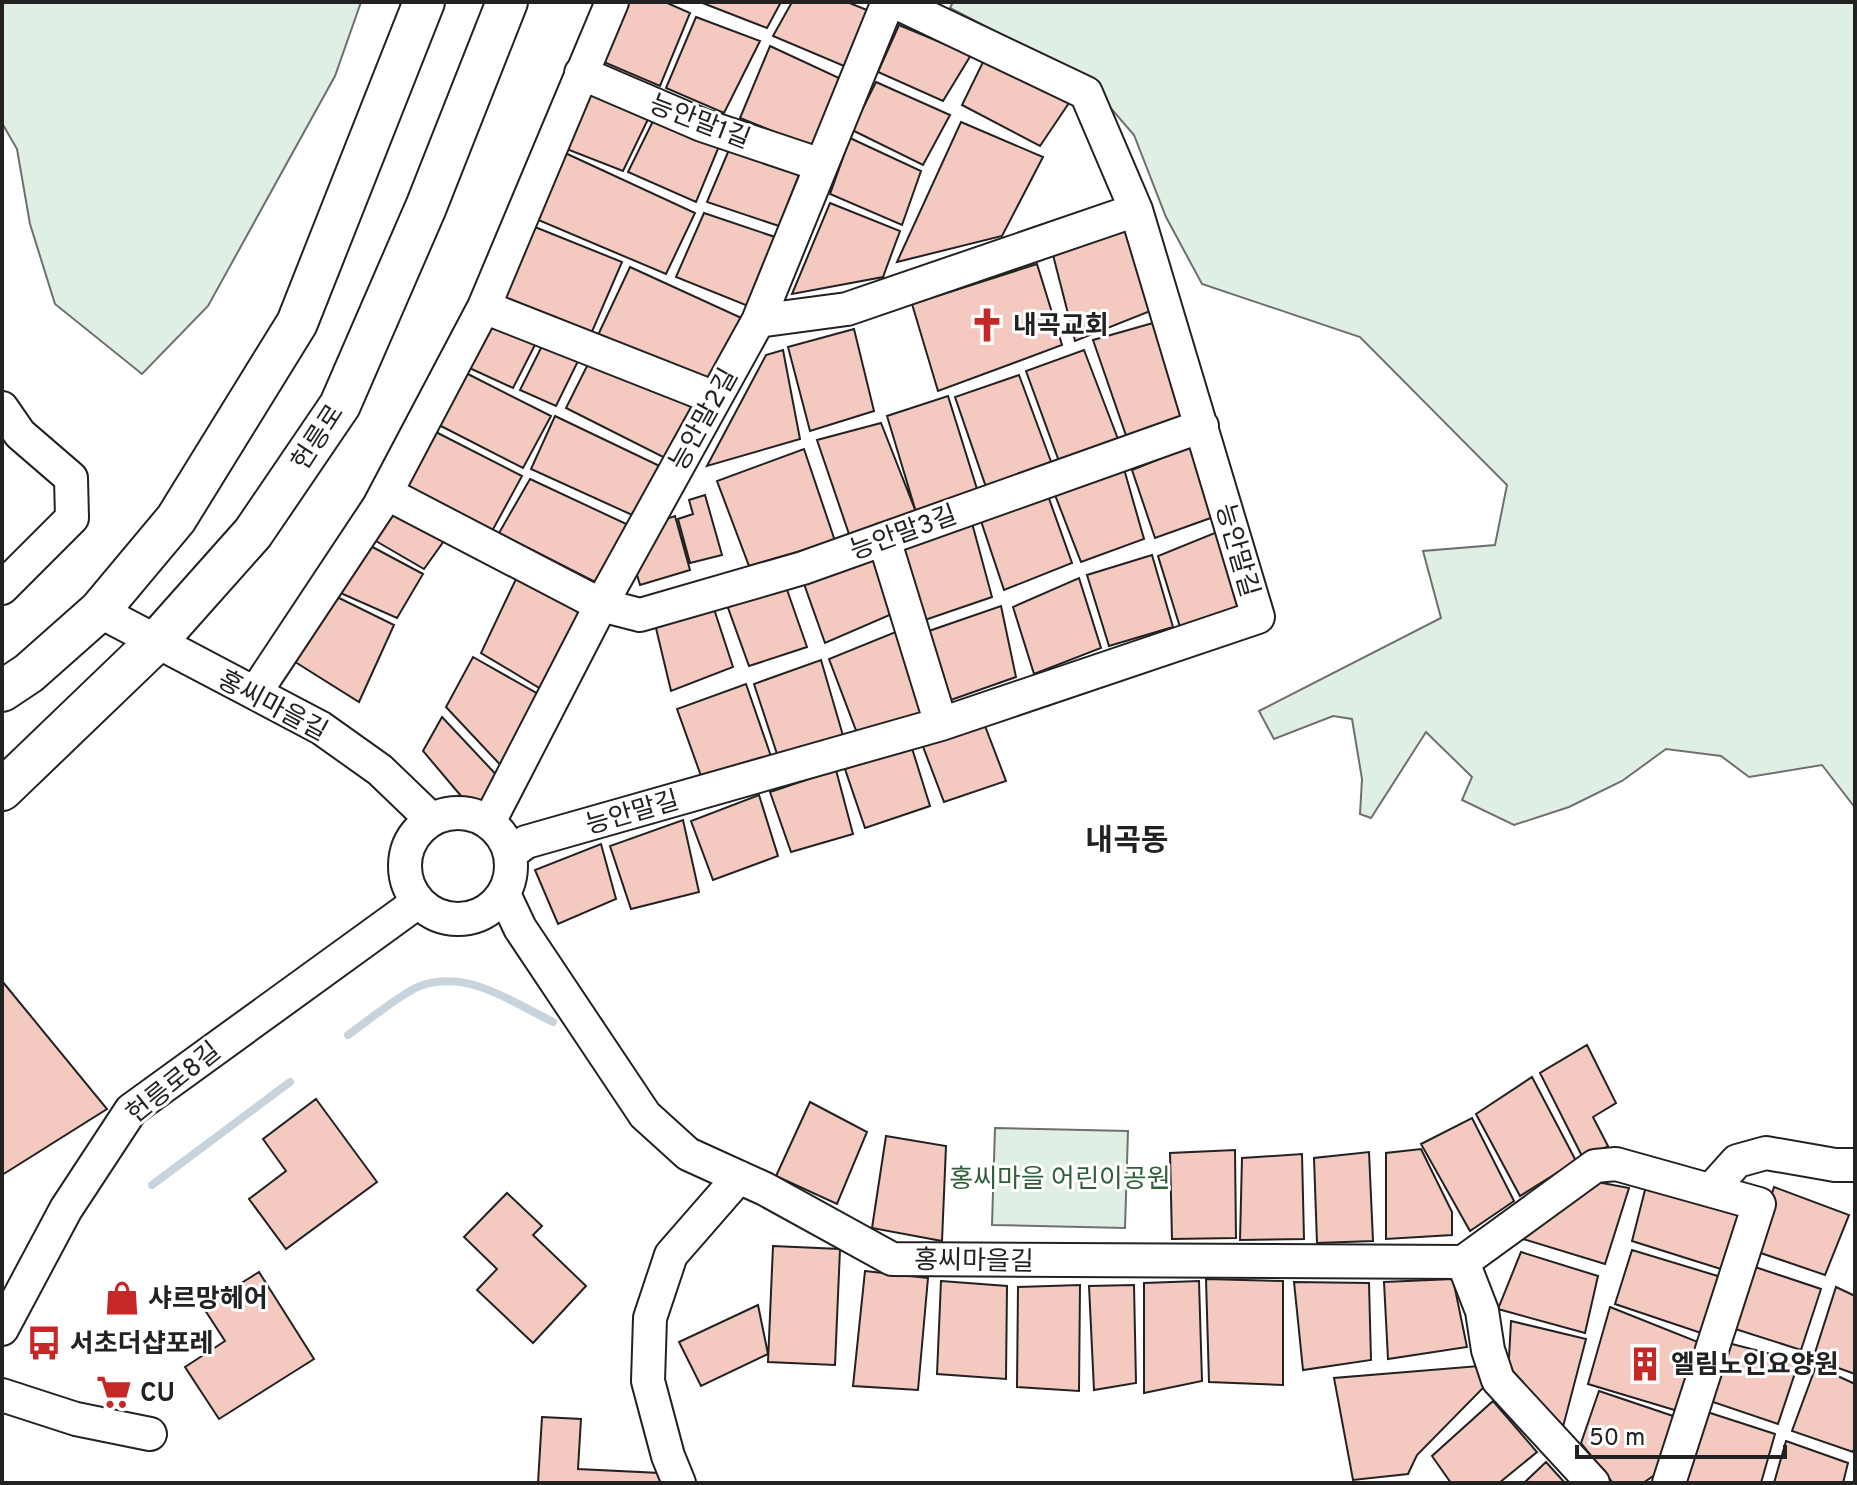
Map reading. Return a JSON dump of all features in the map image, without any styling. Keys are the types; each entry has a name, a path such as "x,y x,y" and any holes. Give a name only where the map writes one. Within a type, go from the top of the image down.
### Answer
{"main road":[{"path":"16,682 99,611 176,519 297,323 424,2"},
{"name":"헌릉로","path":"2,790 156,642 253,533 340,405 426,207 507,2"}],"street":[{"path":"255,693 386,493 484,307 612,2"},
{"name":"능안말2길","path":"489,822 601,605 758,321 888,2"},
{"name":"능안말길","path":"510,854 526,842 941,724 1258,617 1136,210 1086,93 895,2"},
{"name":"능안말1길","path":"581,73 702,125 821,165"},
{"path":"758,321 847,309 1136,210"},
{"path":"484,307 715,398"},
{"path":"2,408 20,434 71,478 72,518 2,588"},
{"name":"능안말3길","path":"601,605 640,615 803,568 1202,426"},
{"path":"386,493 601,605"},
{"path":"884,539 941,724"},
{"name":"홍씨마을길","path":"99,611 321,728 380,770 432,820"},
{"path":"2,706 16,682"},
{"path":"465,813 489,822 499,832 510,854 510,881 504,894 486,911 463,919 446,918 431,912 418,902 410,888 406,858 410,843 419,830 432,820 448,814 465,813"},
{"name":"홍씨마을길","path":"504,894 520,928 645,1115 688,1154 765,1189 892,1259 1463,1262"},
{"name":"헌릉로8길","path":"2,1329 66,1209 131,1110 418,902"},
{"path":"1711,1190 1737,1161 1766,1153 1835,1165 1855,1165"},
{"path":"1593,1483 1498,1380 1488,1350 1482,1311 1463,1262 1595,1166 1616,1164 1759,1204 1669,1483"},
{"path":"679,1483 668,1456 648,1381 650,1318 671,1255 739,1177"},
{"path":"2,1395 76,1419 150,1434"}],"green space":[{"path":"2,2 361,2 335,76 208,306 142,374 55,304 30,224 17,149 2,123"},
{"path":"953,2 1855,2 1855,804 1822,765 1749,777 1721,756 1666,749 1622,781 1569,807 1514,825 1462,800 1472,777 1426,732 1371,818 1360,814 1362,779 1352,719 1333,716 1274,739 1259,711 1441,618 1423,551 1495,545 1507,485 1360,337 1202,284 1166,217 1134,135 1084,77 950,8"},
{"name":"홍씨마을 어린이공원","path":"995,1128 1128,1131 1125,1228 992,1225"}],"building":[{"path":"624,2 665,2 690,13 660,86 599,60"},
{"path":"700,2 781,2 767,28"},
{"path":"792,2 847,2 872,12 844,66 773,36"},
{"path":"696,17 760,41 724,113 666,88"},
{"path":"899,25 971,55 943,101 878,72"},
{"path":"770,46 839,78 812,147 740,118"},
{"path":"984,60 1071,100 1040,146 962,105"},
{"path":"876,82 950,115 923,165 852,130"},
{"path":"589,88 652,111 623,171 564,148"},
{"path":"656,115 722,139 696,202 628,172"},
{"path":"961,122 1043,157 1002,236 897,262"},
{"path":"850,138 921,171 902,225 830,194"},
{"path":"731,145 802,167 779,226 707,202"},
{"path":"563,152 695,213 666,274 536,219"},
{"path":"830,203 900,231 883,277 792,294"},
{"path":"704,213 775,237 753,308 676,277"},
{"path":"530,225 622,262 591,334 498,297"},
{"path":"1130,225 1153,310 1075,341 1052,251"},
{"name":"내곡교회","path":"1037,264 1062,345 938,391 912,304"},
{"path":"630,267 748,321 716,384 598,335"},
{"path":"489,316 538,339 513,388 465,366"},
{"path":"1153,323 1188,415 1129,444 1093,340"},
{"path":"854,329 874,411 810,431 788,347"},
{"path":"544,342 580,357 556,406 520,390"},
{"path":"783,350 800,439 707,466 766,355"},
{"path":"1084,350 1121,447 1060,464 1026,371"},
{"path":"591,358 699,409 671,461 566,408"},
{"path":"462,371 551,416 523,468 435,423"},
{"path":"1019,375 1053,467 986,487 955,397"},
{"path":"948,396 977,489 916,512 887,416"},
{"path":"555,416 668,470 641,519 531,469"},
{"path":"881,423 916,512 850,537 817,440"},
{"path":"430,429 522,476 491,533 400,488"},
{"path":"1199,443 1219,515 1155,538 1132,470"},
{"path":"804,449 835,541 749,566 717,481"},
{"path":"1124,469 1144,539 1081,562 1055,495"},
{"path":"530,479 637,529 607,588 499,533"},
{"path":"1047,493 1072,563 1004,590 980,518"},
{"path":"705,495 722,555 690,563 678,519 693,514 689,500"},
{"path":"389,506 446,538 424,569 369,537"},
{"path":"675,516 690,570 640,585 632,558 648,525"},
{"path":"972,523 992,597 922,621 898,549"},
{"path":"1222,530 1244,607 1180,627 1158,556"},
{"path":"365,543 423,574 397,618 336,591"},
{"path":"874,554 892,614 825,643 803,581"},
{"path":"1152,555 1173,627 1109,646 1087,575"},
{"path":"1079,578 1101,648 1034,674 1013,607"},
{"path":"516,579 589,616 551,695 481,653"},
{"path":"785,584 807,647 749,666 727,605"},
{"path":"333,595 394,625 359,702 292,660"},
{"path":"713,606 733,667 671,691 655,624"},
{"path":"1001,606 1016,677 948,701 926,632"},
{"path":"898,631 926,717 857,733 829,659"},
{"path":"473,657 547,699 508,773 446,707"},
{"path":"821,660 844,739 779,760 754,684"},
{"path":"746,684 774,765 705,787 677,709"},
{"path":"442,717 504,783 485,808 467,803 423,751"},
{"path":"982,718 1006,781 944,802 922,744"},
{"path":"911,745 930,806 865,828 845,769"},
{"path":"836,770 853,834 791,852 770,792"},
{"path":"759,795 778,856 713,880 691,821"},
{"path":"683,820 699,892 631,909 610,846"},
{"path":"601,844 616,899 558,924 535,870"},
{"path":"2,981 107,1109 2,1175"},
{"path":"1587,1045 1616,1103 1593,1117 1608,1146 1584,1160 1540,1073"},
{"path":"1532,1077 1576,1161 1520,1196 1476,1114"},
{"path":"316,1099 377,1182 286,1249 249,1199 286,1171 263,1139"},
{"path":"810,1102 867,1132 837,1204 776,1176"},
{"path":"1472,1118 1514,1201 1470,1231 1421,1144"},
{"path":"886,1136 946,1146 942,1241 872,1228"},
{"path":"1421,1149 1452,1212 1452,1235 1386,1239 1386,1153"},
{"path":"1235,1150 1236,1238 1172,1239 1170,1153"},
{"path":"1369,1152 1373,1241 1317,1243 1314,1158"},
{"path":"1302,1154 1304,1239 1240,1240 1242,1158"},
{"path":"1597,1182 1629,1188 1605,1264 1523,1239"},
{"path":"1646,1186 1745,1213 1724,1270 1632,1241"},
{"path":"1774,1187 1849,1215 1825,1275 1755,1251"},
{"path":"507,1193 542,1226 533,1235 586,1286 533,1343 477,1290 497,1269 464,1237"},
{"path":"773,1246 840,1249 835,1365 768,1362"},
{"path":"1632,1250 1721,1277 1704,1334 1615,1304"},
{"path":"1521,1252 1598,1276 1585,1333 1498,1309"},
{"path":"1749,1265 1821,1289 1801,1350 1726,1326"},
{"path":"865,1271 928,1278 918,1390 853,1386"},
{"path":"259,1272 314,1359 219,1419 185,1367 225,1341 203,1307"},
{"path":"1206,1279 1283,1281 1283,1385 1209,1382"},
{"path":"1453,1279 1467,1347 1388,1359 1384,1282"},
{"path":"941,1281 1007,1286 1006,1379 937,1374"},
{"path":"1199,1281 1202,1381 1144,1393 1144,1283"},
{"path":"1294,1282 1369,1283 1371,1360 1303,1370"},
{"path":"1080,1285 1079,1391 1017,1387 1018,1287"},
{"path":"1134,1285 1136,1383 1094,1390 1089,1286"},
{"path":"1836,1287 1855,1296 1855,1374 1813,1359"},
{"path":"758,1305 768,1354 701,1386 679,1342"},
{"name":"엘림노인요양원","path":"1610,1307 1703,1344 1681,1412 1588,1384"},
{"path":"1511,1321 1586,1339 1563,1427 1508,1376"},
{"path":"1724,1342 1799,1361 1778,1424 1704,1399"},
{"path":"1479,1366 1483,1388 1417,1455 1408,1474 1353,1480 1334,1378"},
{"path":"1816,1366 1855,1384 1853,1452 1792,1431"},
{"path":"1599,1391 1676,1417 1659,1472 1643,1483 1613,1483 1581,1443"},
{"path":"1493,1401 1537,1452 1499,1483 1451,1483 1432,1456"},
{"path":"1701,1410 1775,1434 1761,1483 1679,1483"},
{"path":"542,1417 581,1419 578,1469 660,1473 660,1483 538,1483"},
{"path":"1786,1441 1848,1463 1843,1483 1774,1483"},
{"path":"1546,1462 1565,1483 1524,1483"}],"waterway":[{"path":"348,1035 404,994 438,982 455,982 489,990 553,1022"},
{"path":"152,1185 290,1082"}],"place":[{"name":"내곡교회","path":"987,325"},
{"name":"샤르망헤어","path":"122,1298"},
{"name":"서초더샵포레","path":"44,1343"},
{"name":"엘림노인요양원","path":"1645,1364"},
{"name":"CU","path":"114,1392"}],"district":[{"name":"내곡동","path":"1127,840"}]}
